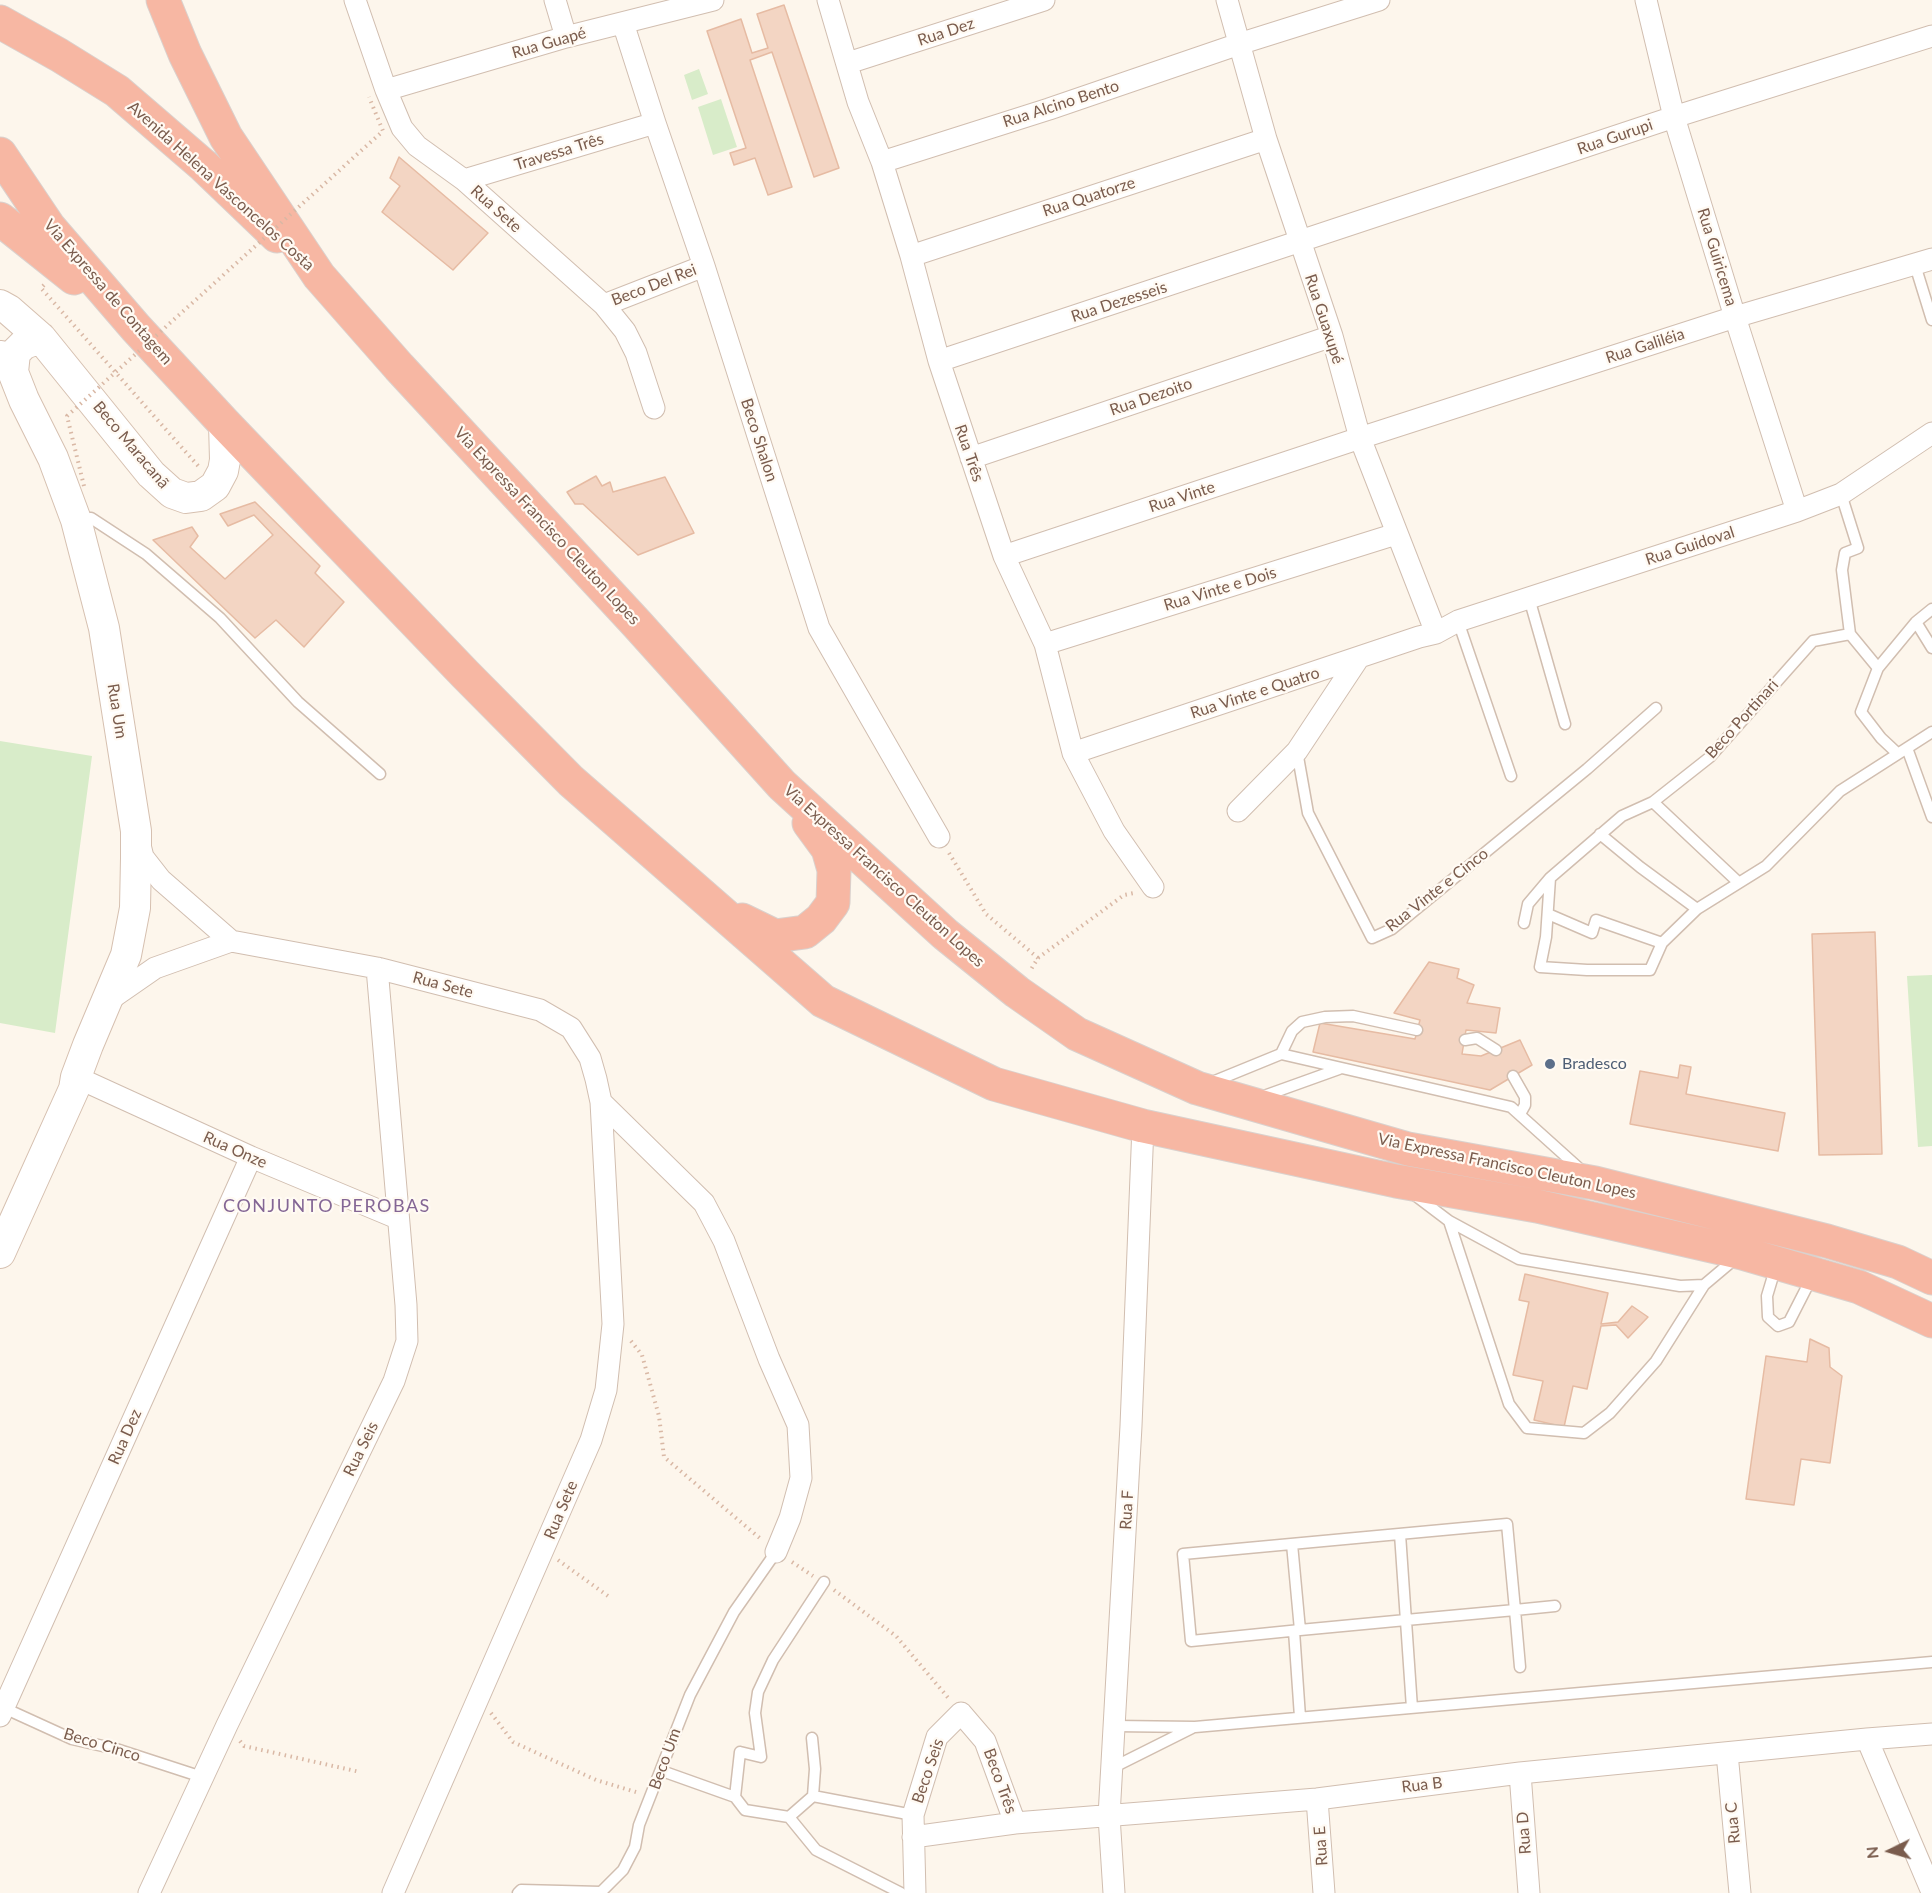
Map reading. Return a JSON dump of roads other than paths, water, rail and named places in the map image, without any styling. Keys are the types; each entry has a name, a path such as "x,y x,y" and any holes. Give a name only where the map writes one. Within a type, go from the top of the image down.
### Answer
{"highway":[{"name":"Via Expressa Francisco Cleuton Lopes","path":"163,0 185,54 226,137 320,276 399,367 637,624 782,785 945,934 1017,992 1077,1034 1197,1088 1408,1149 1595,1183 1827,1241 1898,1262 1932,1278"},
{"name":"Avenida Helena Vasconcelos Costa","path":"0,22 59,55 117,92 204,166 320,276"},
{"name":"Via Expressa de Contagem","path":"0,154 49,226 136,328 224,423"},
{"path":"0,219 136,328"},
{"name":"Via Expressa Francisco Cleuton Lopes","path":"224,423 570,781 823,1001 994,1084 1143,1126 1396,1181 1537,1206 1742,1253 1859,1287 1932,1321"},
{"path":"716,908 775,936 805,932 821,919 833,903 834,870 828,849 782,785"}],"street":[{"name":"Rua Sete","path":"355,0 378,94 402,128 417,146 464,180 604,305 625,331 636,353 654,408"},
{"path":"555,0 566,37"},
{"name":"Rua Guapé","path":"378,94 566,37 712,0"},
{"name":"Rua Três","path":"828,0 858,102 882,162 911,256 939,361 971,458 1005,556 1045,644 1073,753 1114,831 1153,887"},
{"name":"Rua Dez","path":"848,63 1044,0"},
{"name":"Rua Guaxupé","path":"1227,0 1266,139 1332,336 1360,438 1436,633"},
{"name":"Rua Alcino Bento","path":"882,162 1379,0"},
{"name":"Rua Guiricema","path":"1646,0 1674,117 1797,511"},
{"name":"Beco Shalon","path":"623,22 704,266 819,628 939,837"},
{"name":"Rua Gurupi","path":"1299,243 1674,117 1932,36"},
{"name":"Travessa Três","path":"464,180 655,123"},
{"name":"Rua Quatorze","path":"911,256 1266,139"},
{"name":"Rua Dezesseis","path":"939,361 1299,243"},
{"name":"Rua Galiléia","path":"1360,438 1735,317 1924,262"},
{"name":"Beco Del Rei","path":"604,305 704,266"},
{"name":"Beco Maracanã","path":"0,305 41,338 151,474 172,493 186,498 201,496 215,486 223,471 225,460 224,423"},
{"name":"Rua Dezoito","path":"971,458 1332,336"},
{"path":"7,364 24,344 41,338"},
{"name":"Rua Um","path":"0,1252 74,1089 76,1077 105,1002 126,955 135,908 136,831 104,628 76,520 53,458 7,364"},
{"name":"Rua Guidoval","path":"1436,633 1458,621 1841,495 1932,433"},
{"name":"Rua Vinte","path":"1005,556 1360,438"},
{"name":"Rua Vinte e Dois","path":"1045,644 1396,534"},
{"name":"Rua Vinte e Quatro","path":"1073,753 1436,633"},
{"path":"1238,811 1297,751 1358,659"},
{"path":"105,1002 155,968 231,941 161,880 143,857 136,831"},
{"name":"Rua Sete","path":"231,941 377,968 540,1010 571,1028 582,1043 590,1058 601,1102 613,1324 606,1390 591,1440 393,1893"},
{"name":"Rua Seis","path":"149,1893 202,1777 394,1381 407,1341 406,1305 377,968"},
{"name":"Rua Um","path":"0,1227 64,1083 76,1077"},
{"name":"Rua Onze","path":"76,1077 251,1157 397,1218"},
{"path":"601,1102 704,1203 724,1241 769,1359 798,1425 801,1478 790,1518 776,1552"},
{"name":"Rua F","path":"1114,1893 1108,1816 1131,1426 1143,1126"},
{"name":"Rua Dez","path":"2,1712 6,1684 251,1157"},
{"name":"Beco Seis","path":"915,1893 913,1815 937,1737 961,1713"},
{"name":"Beco Três","path":"961,1713 986,1741 1015,1822"},
{"name":"Rua B","path":"913,1837 1015,1822 1317,1798 1520,1773 1867,1738 1932,1734"},
{"path":"1867,1738 1932,1892"},
{"name":"Rua C","path":"1727,1753 1740,1893"},
{"name":"Rua D","path":"1520,1773 1528,1893"},
{"name":"Rua E","path":"1317,1798 1324,1893"}],"lane":[{"path":"1924,262 1932,320"},
{"path":"1841,495 1858,548 1845,553 1842,570 1850,634 1878,668"},
{"path":"76,520 91,519 146,554 220,618 298,702 380,774"},
{"path":"1529,598 1565,724"},
{"path":"1932,609 1916,622 1878,668 1861,711 1881,738 1902,751 1932,817"},
{"path":"1458,621 1511,776"},
{"path":"1916,622 1932,648"},
{"name":"Beco Portinari","path":"1524,923 1528,903 1550,878 1622,816 1653,802 1710,757 1813,641 1850,634"},
{"name":"Rua Vinte e Cinco","path":"1297,751 1308,813 1372,938 1392,929 1587,769 1656,708"},
{"path":"1550,878 1548,914 1540,967 1650,970 1662,943 1696,909 1766,866 1840,791 1932,732"},
{"path":"1653,802 1738,882"},
{"path":"1600,834 1696,909"},
{"path":"1548,914 1592,933 1596,920 1662,943"},
{"path":"1281,1054 1292,1031 1302,1022 1325,1017 1353,1016 1417,1030"},
{"path":"1465,1040 1477,1038 1496,1050"},
{"path":"1197,1088 1281,1054 1511,1107 1595,1183"},
{"path":"1246,1103 1339,1069"},
{"path":"1513,1076 1525,1097 1525,1105 1520,1114"},
{"path":"1396,1181 1449,1221 1519,1259 1680,1286 1704,1285"},
{"path":"1449,1221 1509,1404 1527,1428 1584,1433 1610,1413 1656,1361 1704,1285 1742,1253"},
{"path":"1777,1263 1767,1296 1768,1317 1778,1326 1789,1322 1814,1274"},
{"path":"1520,1666 1515,1610 1507,1524 1183,1554 1191,1641 1406,1620 1515,1610 1555,1606"},
{"path":"1400,1534 1412,1708"},
{"path":"1292,1544 1300,1717"},
{"name":"Beco Um","path":"519,1893 521,1890 601,1892 623,1870 635,1847 639,1825 690,1695 734,1612 776,1552"},
{"path":"735,1797 740,1752 761,1757 755,1713 758,1692 773,1660 824,1582"},
{"path":"1115,1726 1195,1727 1932,1662"},
{"name":"Beco Cinco","path":"2,1712 72,1738 116,1749 202,1777"},
{"path":"1111,1768 1195,1727"},
{"path":"789,1817 813,1797 815,1769 812,1738"},
{"path":"662,1771 735,1797 745,1810 789,1817 816,1850 901,1893"},
{"path":"813,1797 913,1815"}],"place":[{"name":"Bradesco","path":"1550,1064"}],"district":[{"name":"CONJUNTO PEROBAS","path":"327,1206"}]}
